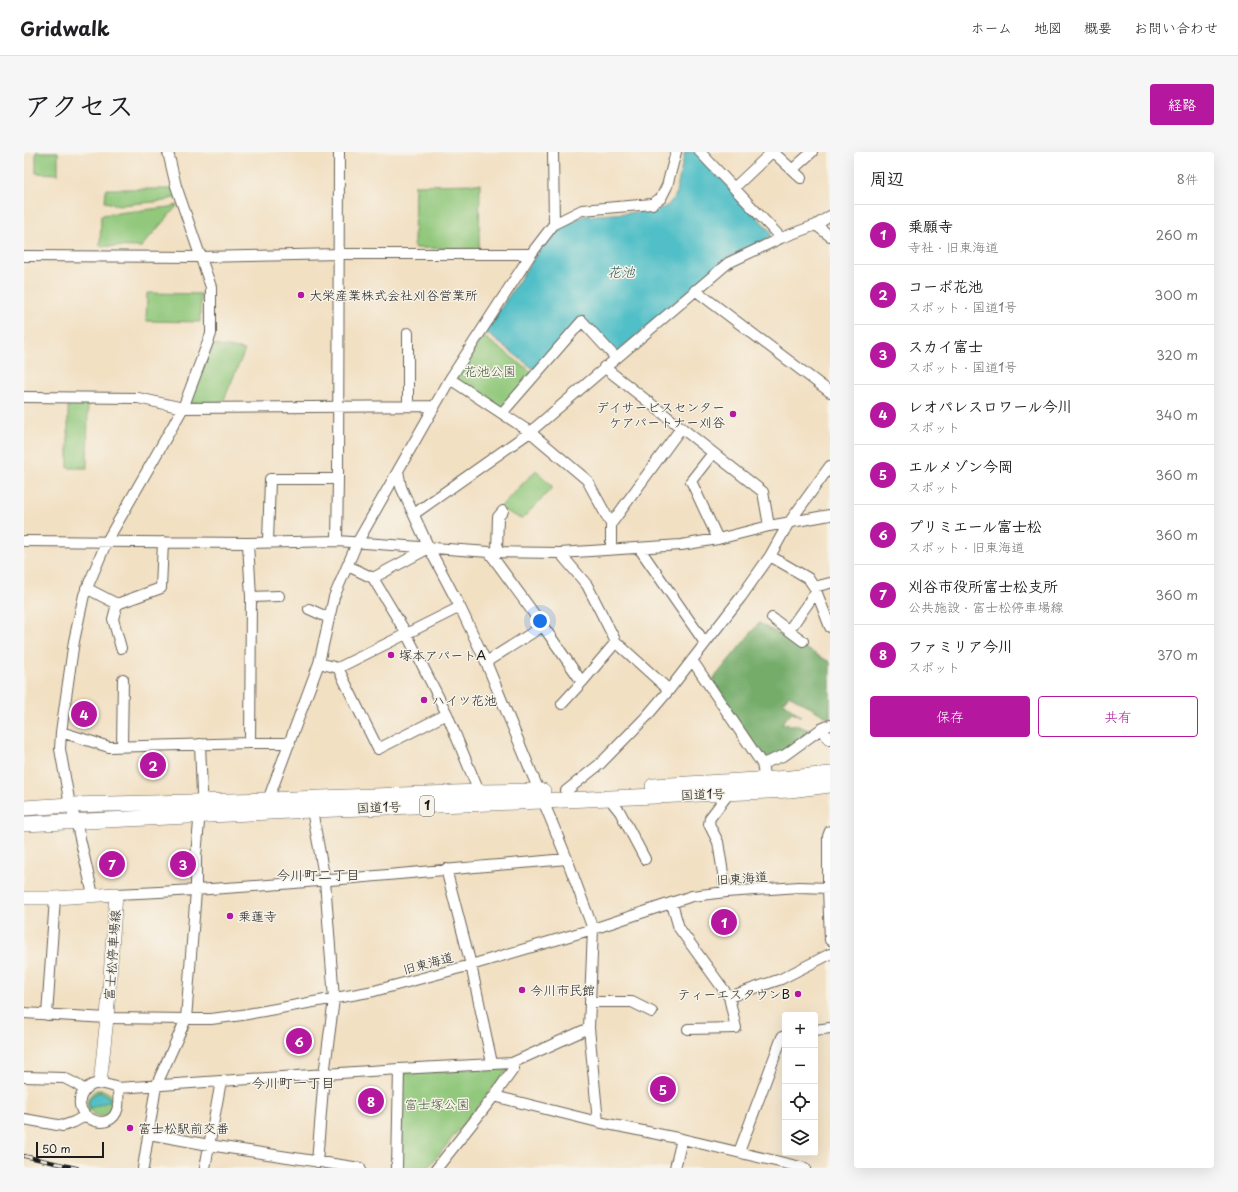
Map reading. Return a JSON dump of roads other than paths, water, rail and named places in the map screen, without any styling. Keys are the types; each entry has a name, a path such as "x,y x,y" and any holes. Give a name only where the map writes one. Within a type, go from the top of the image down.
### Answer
{"highway":[{"name":"国道1号","path":"24,824 312,810 541,796 566,791 765,780 830,774"},
{"name":"国道1号","path":"24,808 70,805 268,800 479,792 609,798 790,790 830,785"}],"main road":[{"name":"富士松停車場線","path":"24,898 55,898 116,894 107,1018 100,1083"}],"street":[{"path":"93,895 76,821 70,805 60,749 74,641 86,588 107,541 183,408 211,334 211,287 182,199 176,186 168,152"},
{"path":"337,541 339,406 339,152"},
{"path":"553,152 554,224"},
{"path":"268,800 319,663 334,597 357,543 450,379 531,254 554,224 582,210 652,204 660,198 668,186 676,152"},
{"path":"735,187 772,152 801,178"},
{"path":"792,170 812,152"},
{"path":"704,153 781,238"},
{"path":"414,514 530,432 728,263 781,238 816,225 830,216"},
{"path":"816,225 830,236"},
{"path":"24,256 200,257 339,254 531,254"},
{"path":"695,290 830,392"},
{"path":"502,413 582,321 616,358"},
{"path":"408,333 408,406"},
{"path":"604,368 763,492 769,526"},
{"path":"450,379 530,432 587,480 611,524 611,549"},
{"path":"24,397 138,398 183,408 434,406"},
{"path":"611,524 682,428"},
{"path":"713,453 691,481 718,539"},
{"path":"566,791 600,764 646,717 669,690 770,556 788,524 830,466"},
{"path":"398,471 401,487 429,548 460,606 486,662 567,859 593,929 589,1028 598,1122"},
{"path":"268,542 270,478 338,479"},
{"path":"503,512 498,517 493,552 582,682"},
{"path":"24,541 248,543 337,541 493,552 560,553 681,545 718,539 769,526 788,524 830,515"},
{"path":"86,588 117,604 161,588 164,542"},
{"path":"248,543 251,597 250,743"},
{"path":"373,578 429,548"},
{"path":"639,548 705,643"},
{"path":"560,553 587,585 616,642 669,690"},
{"path":"770,556 808,578 815,589 830,627"},
{"path":"348,566 373,578 406,633 447,714 479,792"},
{"path":"789,630 815,589 830,583"},
{"path":"251,597 279,596"},
{"path":"117,604 113,619 121,648"},
{"path":"319,663 338,668 460,606"},
{"path":"309,609 330,618"},
{"path":"772,618 803,641"},
{"path":"486,662 543,626"},
{"path":"562,704 616,642"},
{"path":"692,660 762,764 765,780"},
{"path":"338,668 378,749 447,714"},
{"path":"122,746 123,679"},
{"path":"762,764 785,755 825,727 830,740"},
{"path":"61,732 109,747 290,743"},
{"path":"200,744 202,793"},
{"path":"726,892 718,842 708,824 710,818 730,793"},
{"path":"609,798 620,812 645,859"},
{"path":"312,810 325,881 334,999 324,1074 318,1162"},
{"path":"143,1168 156,1086 186,1019 196,891 196,856 199,822"},
{"path":"830,831 828,836 830,940"},
{"path":"116,894 196,891 325,881 567,859"},
{"path":"446,870 471,966 492,1063"},
{"name":"旧東海道","path":"24,1013 107,1018 186,1019 211,1019 242,1015 374,991 471,966 593,929 646,910 672,904 692,896 798,887 829,888"},
{"path":"47,1015 55,898"},
{"path":"672,904 679,928 729,997 736,1028 688,1029"},
{"path":"729,997 781,979 830,954"},
{"path":"590,1002 632,1002 652,1012"},
{"path":"118,1088 118,1108 112,1117 101,1122 95,1122 85,1116 80,1103 81,1096 85,1090 94,1084 100,1083 118,1088 156,1086 512,1062 589,1028"},
{"path":"818,1030 830,1028"},
{"path":"739,1152 782,1037"},
{"path":"438,1168 514,1068 512,1062"},
{"path":"397,1168 399,1069"},
{"path":"24,1077 64,1078 85,1090"},
{"path":"205,1168 221,1081"},
{"path":"494,1096 598,1122 682,1139 805,1168"},
{"path":"24,1119 63,1126 85,1116"},
{"path":"149,1134 209,1145 360,1168"},
{"path":"675,1168 682,1139"}],"water":[{"name":"花池","path":"685,152 696,152 771,232 770,237 726,259 616,353 582,316 535,370 485,332 536,255 552,234 567,223 584,216 655,211 667,206 675,197"},
{"path":"100,1092 108,1096 110,1101 90,1108 89,1102 91,1097"}],"railway":[{"path":"24,1156 77,1168"}],"place":[{"name":"大栄産業株式会社刈谷営業所","path":"301,295"},
{"name":"デイサービスセンター ケアパートナー刈谷","path":"733,414"},
{"name":"塚本アパートA","path":"391,655"},
{"name":"ハイツ花池","path":"424,700"},
{"name":"レオパレスロワール今川","path":"84,714"},
{"name":"コーポ花池","path":"153,765"},
{"name":"刈谷市役所富士松支所","path":"112,864"},
{"name":"スカイ富士","path":"183,864"},
{"name":"乗蓮寺","path":"230,916"},
{"name":"乗願寺","path":"724,922"},
{"name":"今川市民館","path":"522,990"},
{"name":"ティーエスタウンB","path":"798,994"},
{"name":"プリミエール富士松","path":"299,1041"},
{"name":"エルメゾン今岡","path":"663,1089"},
{"name":"ファミリア今川","path":"371,1101"},
{"name":"富士松駅前交番","path":"130,1128"}],"district":[{"name":"今川町二丁目","path":"318,875"},
{"name":"今川町一丁目","path":"293,1083"}],"park label":[{"name":"花池公園","path":"490,371"},
{"name":"富士塚公園","path":"437,1104"}]}
